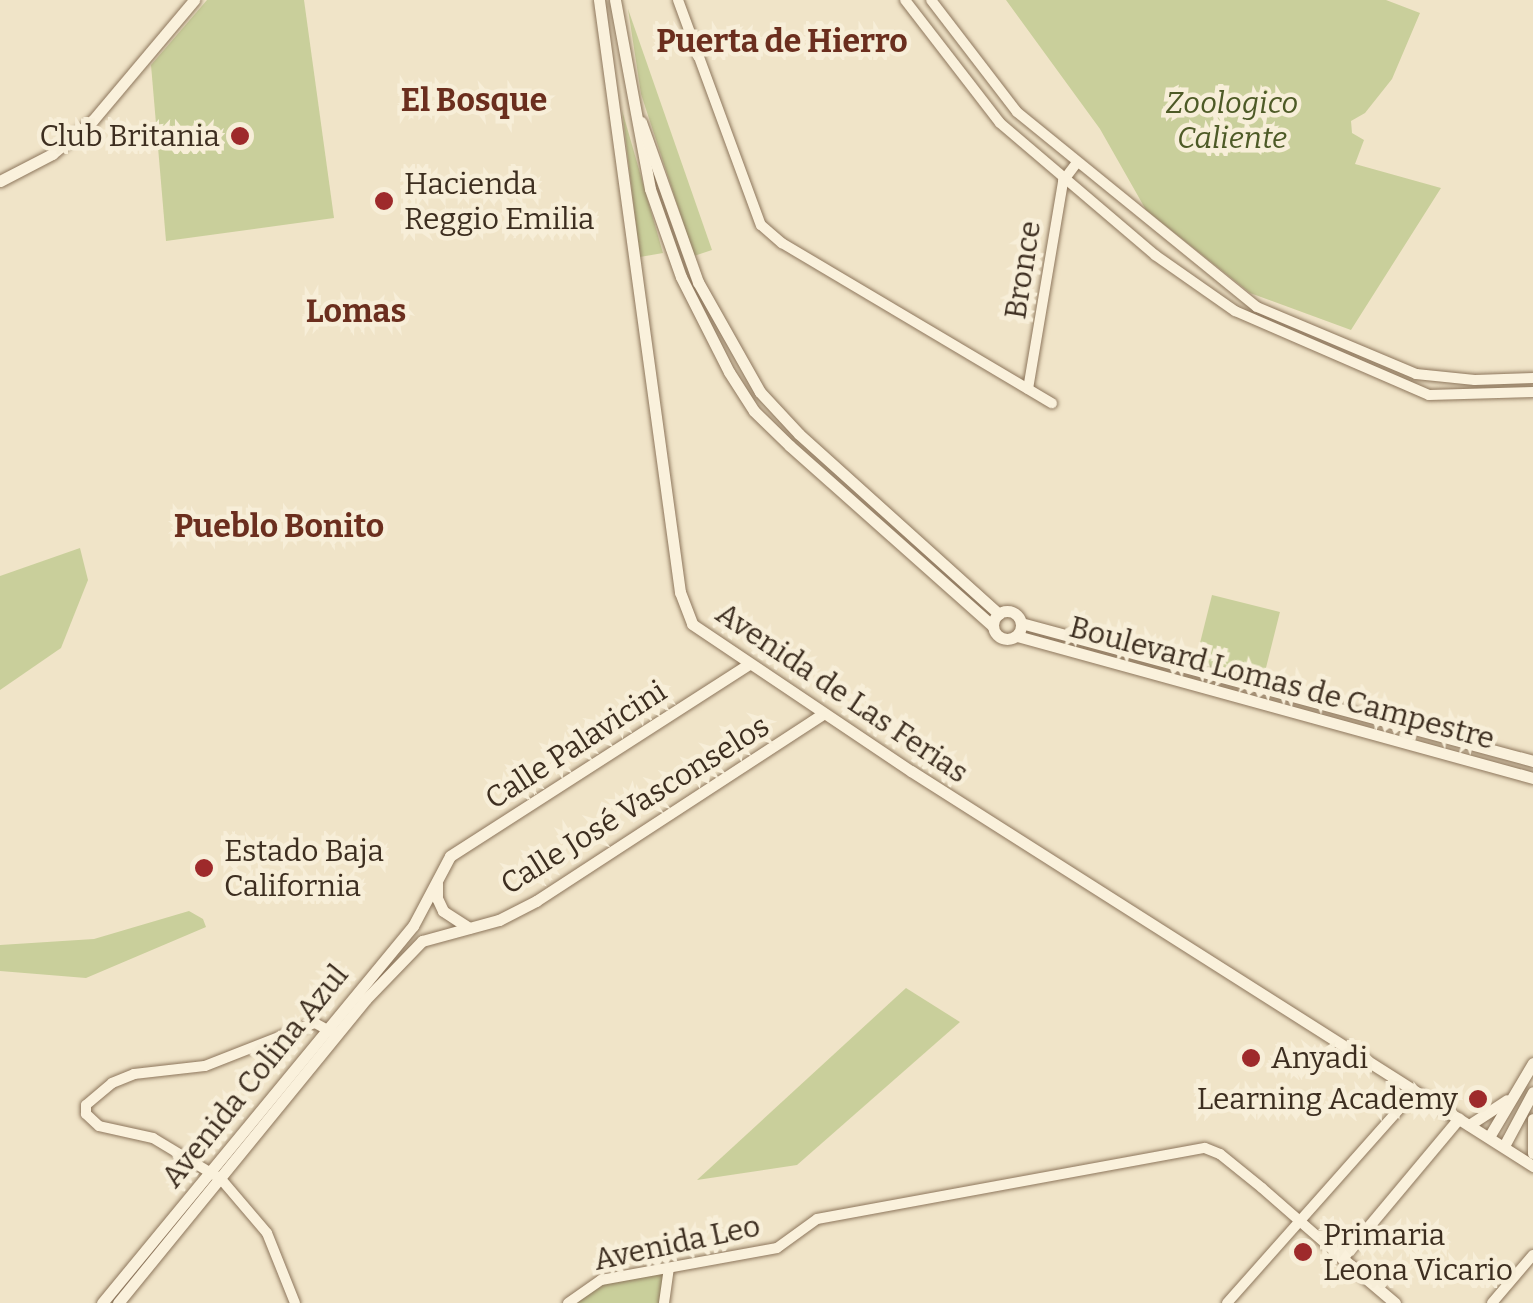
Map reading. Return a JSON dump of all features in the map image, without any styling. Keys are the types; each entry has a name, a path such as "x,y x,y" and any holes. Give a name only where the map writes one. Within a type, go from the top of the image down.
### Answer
{"main road":[{"path":"0,182 52,154 93,120 194,0"},
{"name":"Avenida de Las Ferias","path":"598,0 680,592 692,624 824,714 1415,1090"},
{"path":"615,0 650,190 701,320 747,401 790,446 996,620 1004,640 1019,630 1011,611 996,620"},
{"name":"Boulevard Lomas de Campestre","path":"1019,630 1533,761"},
{"name":"Boulevard Lomas de Campestre","path":"1019,630 1533,778"},
{"name":"Calle Palavicini","path":"438,875 450,856 749,664"},
{"name":"Calle José Vasconselos","path":"470,928 499,920 536,900 824,714"},
{"path":"438,875 436,898 444,911 470,928"},
{"name":"Avenida Colina Azul","path":"118,1303 412,926 438,875"},
{"name":"Avenida Colina Azul","path":"332,1032 422,941 470,928"},
{"path":"1489,1137 1533,1063"},
{"path":"1415,1090 1533,1166"},
{"path":"1388,1301 1342,1258 1464,1121 1489,1115 1517,1090"},
{"path":"1504,1146 1533,1092"},
{"path":"1533,1119 1533,1154"},
{"name":"Avenida Colina Azul","path":"102,1303 216,1174"}],"street":[{"path":"678,0 760,225 782,243 1052,404"},
{"path":"905,0 1000,123 1063,181 1156,256 1252,322 1429,394 1533,392"},
{"path":"931,0 1017,112 1076,164 1257,307 1432,378 1533,378"},
{"name":"Bronce","path":"1028,389 1063,181 1076,164"},
{"path":"295,1303 267,1233 216,1174 153,1138 90,1121 86,1105 112,1084 134,1074 204,1066 315,1023 332,1032"},
{"path":"1226,1303 1415,1090"},
{"name":"Avenida Leo","path":"568,1303 592,1282 777,1248 818,1219 1205,1148 1220,1154 1300,1221"},
{"path":"1300,1221 1342,1258"},
{"path":"1492,1303 1533,1255"},
{"path":"664,1303 669,1268"}],"green space":[{"name":"Club Britania","path":"207,0 304,0 334,218 166,241 151,65"},
{"name":"Zoologico Caliente","path":"1006,0 1386,0 1420,13 1392,79 1365,113 1351,121 1352,133 1364,140 1355,164 1441,188 1351,330 1250,293 1146,210 1100,129"},
{"path":"628,9 712,250 694,256 641,94"},
{"path":"622,110 663,253 640,257"},
{"path":"80,548 88,580 61,648 0,690 0,576"},
{"path":"1212,595 1280,612 1263,682 1195,665"},
{"path":"189,911 203,919 206,927 86,978 0,971 0,945 94,939"},
{"path":"906,988 960,1022 797,1165 697,1180"},
{"path":"665,1271 659,1303 578,1303 584,1292 599,1283"}],"place":[{"name":"Club Britania","path":"240,136"},
{"name":"Hacienda Reggio Emilia","path":"384,201"},
{"name":"Estado Baja California","path":"204,868"},
{"name":"Anyadi","path":"1251,1058"},
{"name":"Learning Academy","path":"1478,1099"},
{"name":"Primaria Leona Vicario","path":"1303,1252"}],"district":[{"name":"Puerta de Hierro","path":"782,41"},
{"name":"El Bosque","path":"474,100"},
{"name":"Lomas","path":"356,311"},
{"name":"Pueblo Bonito","path":"279,526"}]}
